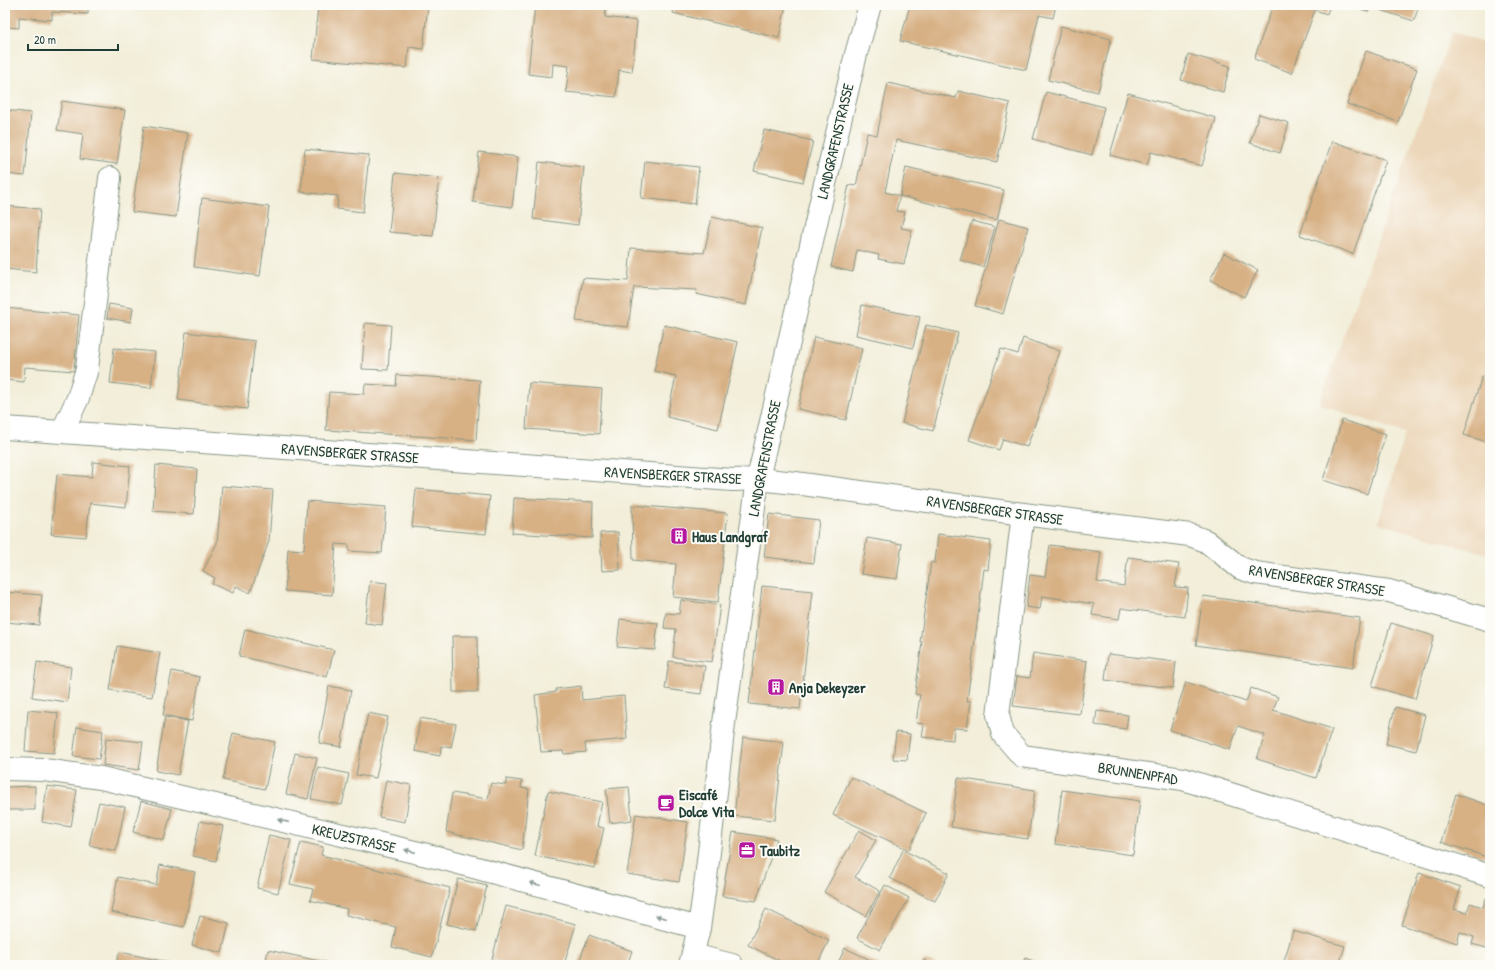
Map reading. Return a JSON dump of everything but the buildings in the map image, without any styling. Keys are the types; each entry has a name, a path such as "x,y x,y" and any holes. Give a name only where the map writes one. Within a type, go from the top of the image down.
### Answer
{"street":[{"name":"LANDGRAFENSTRASSE","path":"691,960 699,928 758,479 824,188 856,54 870,5"},
{"path":"62,432 78,398 87,369 110,178"},
{"name":"RAVENSBERGER STRASSE","path":"5,428 725,480 758,479 1023,514 1190,534 1206,541 1240,568 1255,573 1389,591 1490,620"},
{"name":"BRUNNENPFAD","path":"1023,514 998,715 1003,734 1022,756 1182,779 1490,876"},
{"name":"KREUZSTRASSE","path":"5,770 44,770 101,778 440,858 699,928"},
{"path":"691,960 732,965"}],"shaded area":[{"path":"1452,32 1490,44 1490,555 1378,523 1405,433 1319,404"}],"place":[{"name":"Haus Landgraf","path":"679,536"},
{"name":"Anja Dekeyzer","path":"776,687"},
{"name":"Eiscafé Dolce Vita","path":"666,803"},
{"name":"Taubitz","path":"747,850"}]}
